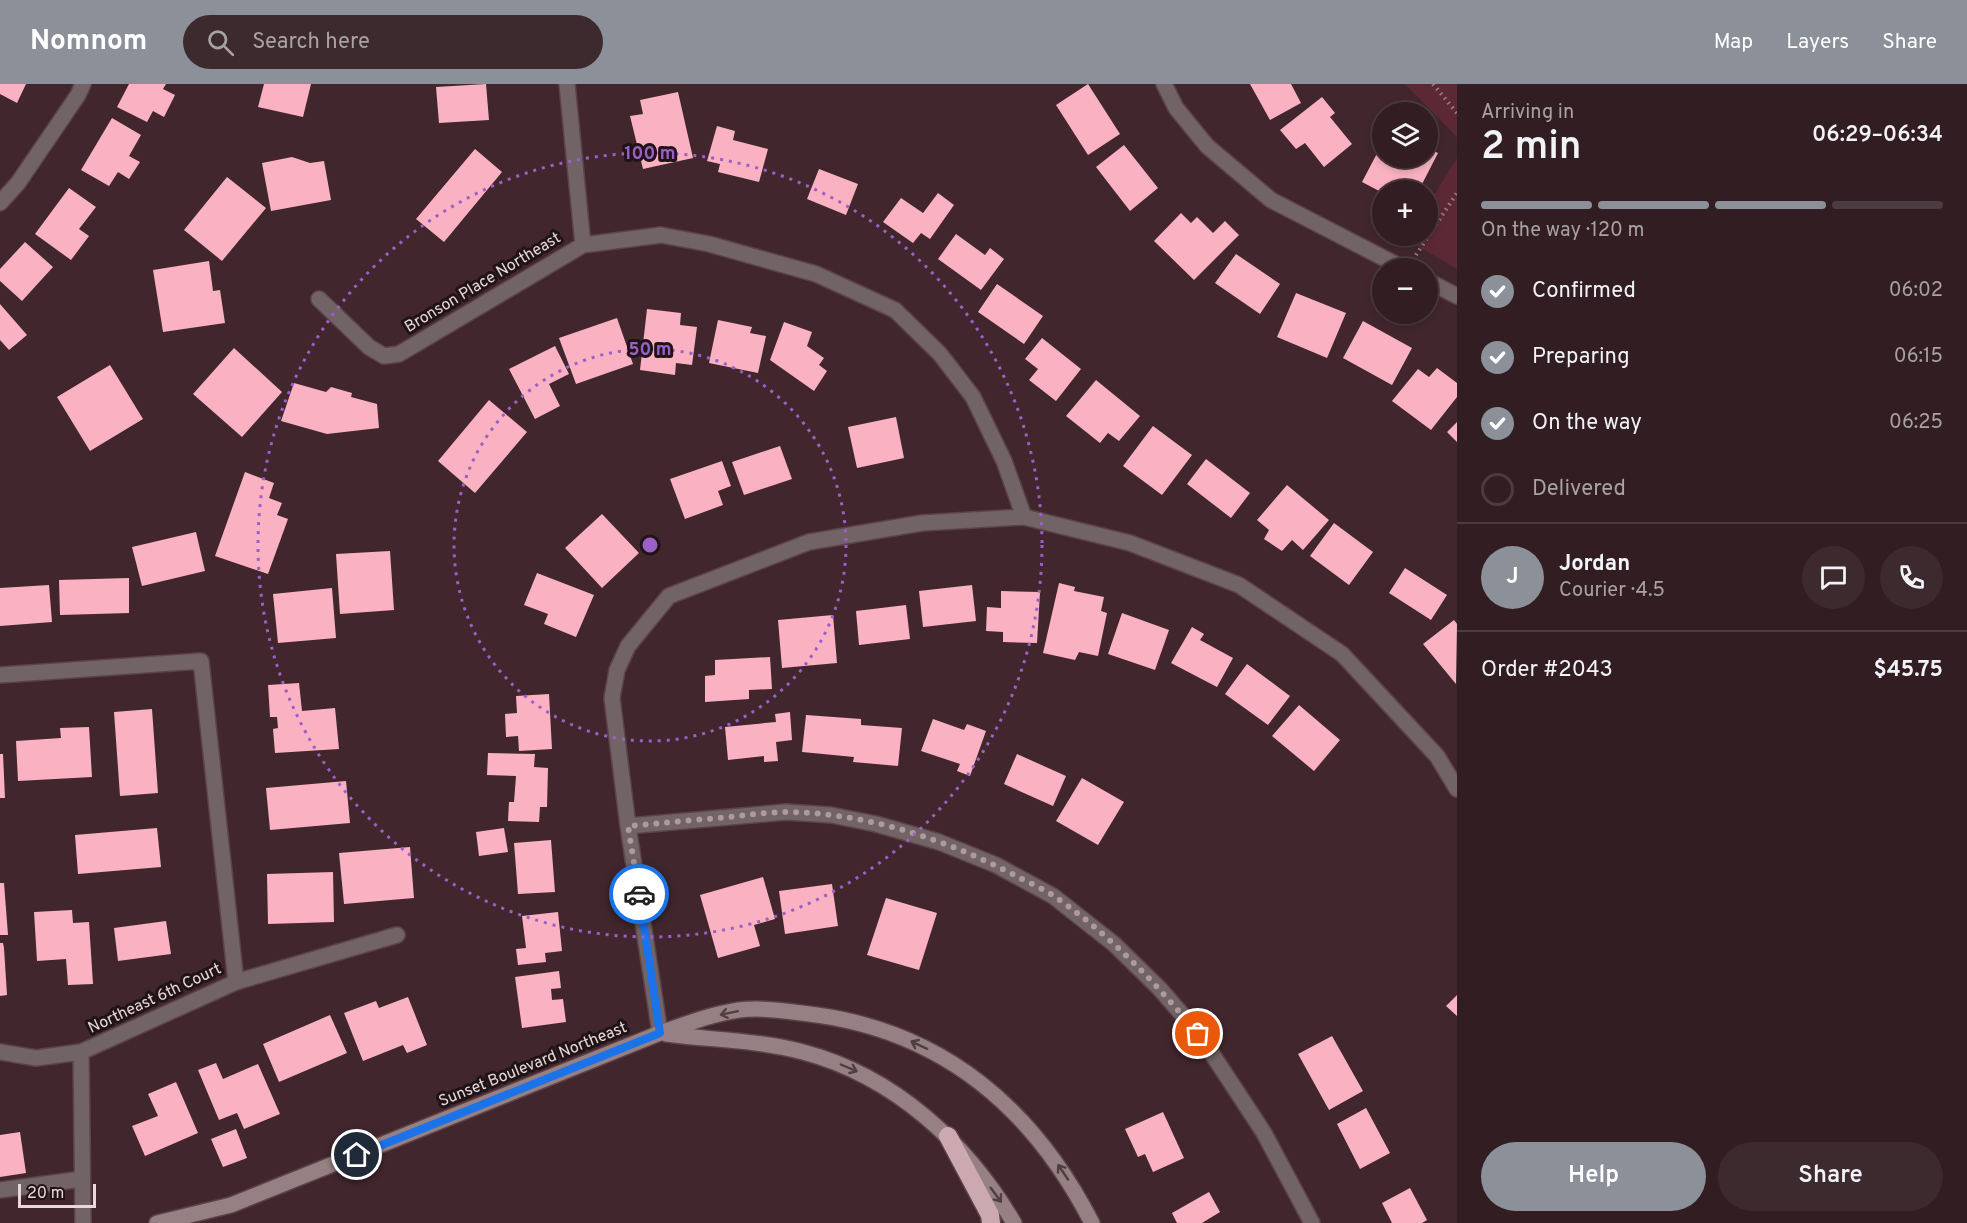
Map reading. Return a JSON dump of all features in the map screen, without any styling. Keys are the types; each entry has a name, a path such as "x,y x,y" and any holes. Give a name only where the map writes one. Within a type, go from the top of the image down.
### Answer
{"highway":[{"path":"948,1136 990,1215 991,1223"}],"main road":[{"path":"660,1033 710,1016 741,1010 789,1011 843,1019 906,1039 970,1075 1011,1109 1050,1152 1077,1193 1092,1223"},
{"name":"Sunset Boulevard Northeast","path":"157,1223 231,1205 660,1033 759,1043 803,1052 858,1072 898,1095 948,1136 997,1194 1014,1223"}],"street":[{"path":"0,203 18,183 78,95 83,84"},
{"path":"567,84 583,245"},
{"path":"1164,84 1176,108 1207,146 1271,200 1384,258"},
{"name":"Bronson Place Northeast","path":"319,299 369,347 384,356 399,354 583,245 661,235 709,244 816,274 895,310 940,354 973,397 1004,461 1024,517"},
{"path":"1438,286 1457,296"},
{"path":"660,1033 628,826 612,698 617,670 628,646 669,596 809,542 922,523 1024,517 1130,543 1239,585 1342,654 1437,756 1457,789"},
{"name":"Northeast 6th Court","path":"0,675 201,661 236,982 81,1052 83,1223"},
{"path":"628,826 786,812 831,815 876,824 939,842 996,865 1053,896 1114,944 1160,988 1198,1034 1264,1133 1312,1223"},
{"path":"236,982 397,935"},
{"path":"0,1052 36,1058 81,1052"},
{"path":"0,1190 82,1179"}],"path":[{"path":"1432,84 1457,113"},
{"path":"1438,221 1457,193"}],"shaded area":[{"path":"1405,84 1457,84 1457,137 1438,118 1438,102 1423,102"},
{"path":"1457,158 1457,269 1417,246 1438,246 1438,189"}],"building":[{"path":"0,84 26,84 17,103 0,94"},
{"path":"129,84 166,84 163,89 175,95 164,117 153,111 147,122 117,107"},
{"path":"264,84 311,84 303,117 258,107"},
{"path":"486,84 489,120 439,123 436,87"},
{"path":"1088,84 1120,134 1088,155 1056,105"},
{"path":"1250,84 1291,84 1301,103 1270,120"},
{"path":"678,92 693,158 643,169 630,116 643,114 640,100"},
{"path":"1322,97 1335,113 1330,117 1352,144 1324,167 1305,143 1296,149 1280,130"},
{"path":"112,118 141,135 129,156 140,162 129,179 118,172 109,186 81,170"},
{"path":"717,126 735,131 733,140 768,149 759,182 718,172 720,164 707,161"},
{"path":"1124,145 1158,188 1130,211 1096,167"},
{"path":"475,149 502,172 444,242 416,219"},
{"path":"292,157 310,163 324,161 331,200 271,211 262,163"},
{"path":"1372,163 1372,168 1430,168 1424,180 1372,180 1372,187 1362,182"},
{"path":"819,169 858,184 846,215 807,199"},
{"path":"227,177 266,208 222,261 184,230"},
{"path":"69,188 96,207 79,229 89,236 71,260 35,234"},
{"path":"938,193 954,205 930,239 921,233 913,243 883,222 901,198 923,213"},
{"path":"1181,213 1191,223 1197,217 1213,233 1225,221 1239,235 1194,280 1154,241"},
{"path":"956,234 985,255 990,248 1004,259 981,290 938,259"},
{"path":"25,242 53,267 22,301 0,281 0,269"},
{"path":"1236,254 1280,284 1260,314 1215,283"},
{"path":"209,261 213,291 220,290 225,323 163,332 153,270"},
{"path":"997,284 1043,316 1024,344 978,312"},
{"path":"1296,293 1346,313 1327,358 1277,337"},
{"path":"0,304 27,335 9,350 0,340"},
{"path":"647,309 681,313 680,325 697,327 692,365 676,363 675,375 640,370"},
{"path":"617,318 633,364 576,384 559,338"},
{"path":"718,320 752,327 750,333 766,336 758,373 709,363"},
{"path":"1363,321 1412,348 1392,385 1343,358"},
{"path":"784,322 812,332 807,346 824,358 819,365 827,371 814,391 770,360"},
{"path":"1042,338 1081,369 1056,401 1029,380 1038,369 1025,359"},
{"path":"555,346 569,374 549,384 560,406 535,419 509,369"},
{"path":"234,348 282,392 242,437 193,394"},
{"path":"110,365 143,419 90,451 57,397"},
{"path":"1437,368 1457,383 1457,397 1431,430 1392,401 1418,369 1429,377"},
{"path":"1096,380 1140,416 1119,441 1108,433 1100,443 1066,416"},
{"path":"294,383 326,392 331,387 352,393 351,397 377,404 379,428 327,434 281,421"},
{"path":"489,400 527,432 475,493 438,461"},
{"path":"896,417 904,458 857,468 848,427"},
{"path":"1457,422 1457,442 1447,432"},
{"path":"1153,426 1192,455 1162,495 1123,466"},
{"path":"780,446 792,479 744,495 732,462"},
{"path":"1206,459 1250,493 1231,518 1187,484"},
{"path":"722,461 731,486 718,491 723,505 685,519 670,479"},
{"path":"245,472 274,483 269,498 282,503 277,515 288,519 268,574 215,556"},
{"path":"1287,485 1329,520 1303,550 1292,540 1282,551 1264,539 1269,530 1257,520"},
{"path":"602,514 639,553 602,588 565,548"},
{"path":"1334,523 1373,552 1349,585 1310,556"},
{"path":"196,532 205,571 142,586 132,547"},
{"path":"390,551 394,610 340,614 336,554"},
{"path":"1405,568 1447,595 1431,620 1389,593"},
{"path":"537,573 594,595 576,637 544,624 548,614 524,605"},
{"path":"129,578 129,613 60,615 59,580"},
{"path":"1059,583 1075,587 1074,591 1104,597 1101,611 1107,613 1098,656 1079,652 1075,660 1043,653"},
{"path":"49,585 52,622 0,626 0,588"},
{"path":"972,585 976,621 923,627 919,591"},
{"path":"332,588 336,638 278,643 273,594"},
{"path":"1001,591 1040,592 1037,643 1003,642 1003,632 986,631 987,607 1001,608"},
{"path":"906,605 910,639 859,645 856,611"},
{"path":"1122,613 1169,630 1155,670 1108,654"},
{"path":"833,615 837,663 782,668 778,620"},
{"path":"1454,620 1457,624 1456,684 1423,644"},
{"path":"1192,627 1204,634 1200,640 1233,658 1217,687 1171,663"},
{"path":"770,657 772,689 749,690 749,699 705,702 705,676 715,675 715,660"},
{"path":"1247,664 1290,696 1268,725 1225,694"},
{"path":"299,683 302,711 335,708 339,749 275,753 273,729 278,728 277,717 270,717 268,685"},
{"path":"549,694 552,749 519,751 518,736 506,737 505,714 517,713 516,696"},
{"path":"1299,705 1340,740 1314,771 1272,736"},
{"path":"152,709 158,793 120,796 114,712"},
{"path":"790,712 792,740 776,742 778,761 764,762 764,756 728,760 725,727 776,722 775,714"},
{"path":"806,715 861,719 861,725 902,728 898,766 853,762 854,757 802,752"},
{"path":"933,719 964,730 967,724 986,731 970,776 957,771 960,764 921,751"},
{"path":"89,727 92,777 18,781 16,741 61,738 60,728"},
{"path":"488,753 535,754 534,767 548,768 547,807 540,807 539,822 508,821 509,802 514,802 516,776 487,775"},
{"path":"0,754 3,754 5,798 0,798"},
{"path":"1017,754 1066,776 1053,806 1004,784"},
{"path":"1082,778 1124,802 1098,845 1056,821"},
{"path":"346,781 350,823 270,830 266,788"},
{"path":"157,828 161,867 78,874 75,835"},
{"path":"504,828 508,852 479,856 476,832"},
{"path":"551,840 555,892 518,894 514,843"},
{"path":"410,847 414,898 344,904 339,853"},
{"path":"333,872 334,922 268,924 267,874"},
{"path":"763,877 775,919 754,925 760,946 718,958 700,895"},
{"path":"0,883 4,883 8,935 0,935"},
{"path":"832,884 838,926 785,934 779,891"},
{"path":"886,898 937,913 919,970 867,955"},
{"path":"72,910 73,923 89,922 93,984 68,985 66,959 37,961 34,912"},
{"path":"558,912 562,951 545,953 546,962 518,965 516,949 526,948 522,916"},
{"path":"166,921 171,954 118,961 114,928"},
{"path":"0,943 3,943 4,948 7,995 0,996"},
{"path":"559,971 561,988 551,989 552,1000 563,999 566,1022 522,1028 515,977"},
{"path":"1457,995 1457,1016 1446,1006"},
{"path":"408,997 427,1045 407,1053 403,1045 363,1061 344,1013 376,1001 379,1008"},
{"path":"330,1015 347,1053 279,1082 263,1044"},
{"path":"1332,1036 1363,1091 1329,1110 1298,1054"},
{"path":"216,1063 223,1079 258,1064 280,1114 244,1129 237,1113 219,1120 198,1070"},
{"path":"176,1082 198,1133 145,1156 132,1126 158,1116 148,1094"},
{"path":"1366,1108 1390,1153 1360,1169 1337,1124"},
{"path":"1163,1112 1184,1158 1153,1172 1145,1154 1138,1157 1125,1129"},
{"path":"236,1129 247,1158 223,1167 211,1139"},
{"path":"20,1132 26,1173 0,1177 0,1135"},
{"path":"1410,1188 1427,1220 1422,1223 1392,1223 1382,1203"},
{"path":"1209,1192 1220,1212 1202,1223 1177,1223 1172,1213"}],"way so far":[{"path":"639,894 628,826 786,812 831,815 876,824 958,849 996,865 1053,896 1114,944 1160,988 1198,1034"}],"route":[{"path":"357,1155 660,1033 639,894"}]}
